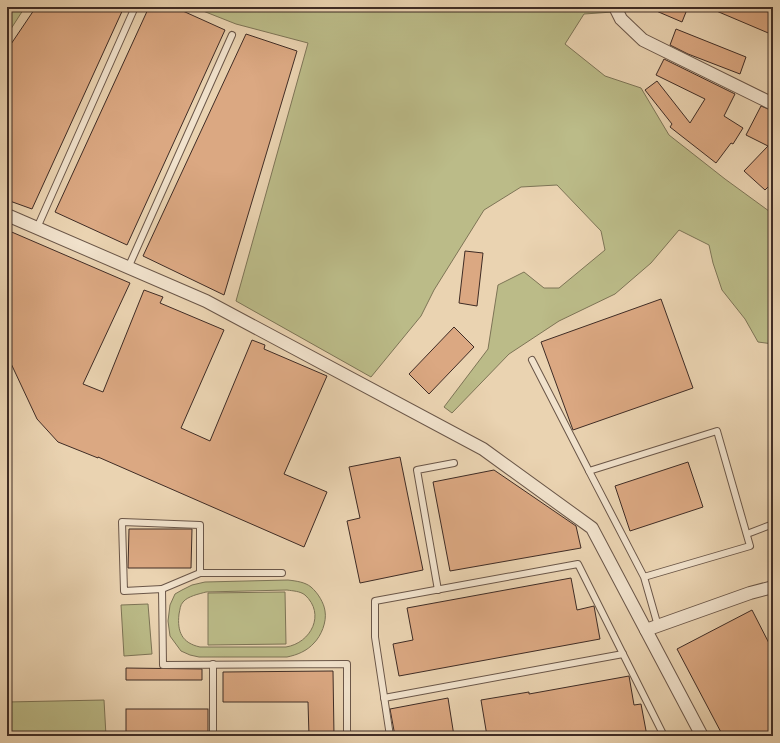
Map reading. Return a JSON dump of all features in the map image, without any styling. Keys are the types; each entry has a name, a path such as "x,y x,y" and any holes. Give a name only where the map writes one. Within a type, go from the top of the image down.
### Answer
{"street":[{"path":"615,7 621,19 643,40 773,104"},
{"path":"7,215 206,301 483,449 592,528 702,736"},
{"path":"646,630 750,593 773,587"}],"lane":[{"path":"37,228 135,7"},
{"path":"128,268 232,35"},
{"path":"532,360 644,577 658,626"},
{"path":"589,471 716,431 750,546 644,577"},
{"path":"438,590 416,470 454,463"},
{"path":"200,573 200,524 122,522 124,591 162,589 200,573 282,573"},
{"path":"747,534 773,524"},
{"path":"390,736 375,637 375,601 578,564 664,736"},
{"path":"162,589 163,665 347,664 347,736"},
{"path":"384,698 623,654"},
{"path":"213,664 213,736"}],"green space":[{"path":"7,7 25,7 7,35"},
{"path":"193,7 643,7 641,10 584,14 565,44 605,76 641,88 669,135 773,214 773,344 758,342 745,319 722,290 709,245 679,230 651,263 615,294 559,321 509,354 452,413 444,407 488,349 498,285 524,272 544,288 559,288 605,250 601,231 557,185 521,187 484,210 434,290 421,316 371,377 236,301 308,43 236,24"},
{"path":"288,580 306,584 316,592 325,611 325,620 321,633 311,646 298,654 287,657 199,657 190,655 181,651 170,636 168,621 170,605 175,594 192,585 205,582","holes":["287,590 299,592 305,595 311,603 314,611 315,619 309,634 295,644 286,647 200,647 189,643 182,636 179,626 179,614 182,603 188,598 206,592"]},
{"path":"285,592 286,644 208,645 208,593"},
{"path":"148,604 152,654 124,656 121,605"},
{"path":"104,700 106,736 7,736 7,702"}],"building":[{"path":"36,7 124,7 32,209 7,200 7,50"},
{"path":"149,7 174,7 225,30 127,245 55,212"},
{"path":"647,7 688,7 682,22"},
{"path":"707,7 757,7 773,14 773,35"},
{"path":"676,29 746,57 740,74 688,54 670,45"},
{"path":"246,34 297,51 224,295 143,256"},
{"path":"664,59 735,94 724,116 743,128 733,144 731,143 716,163 670,127 672,124 645,90 657,81 690,123 705,99 656,75"},
{"path":"761,106 773,111 773,182 765,190 744,171 768,146 746,135"},
{"path":"7,230 130,283 83,384 103,392 144,290 163,297 160,303 224,330 181,428 210,441 252,340 265,345 264,349 327,376 284,474 327,492 304,547 98,457 58,442 37,419 7,355"},
{"path":"465,251 483,253 477,306 459,303"},
{"path":"661,299 693,388 573,430 541,342"},
{"path":"454,327 474,347 429,394 409,374"},
{"path":"400,457 423,570 360,583 347,521 360,518 349,467"},
{"path":"688,462 703,507 630,531 615,486"},
{"path":"494,470 576,526 581,548 450,571 433,482"},
{"path":"129,529 192,529 191,568 128,568"},
{"path":"571,578 577,610 594,606 600,639 399,676 393,644 413,640 407,608"},
{"path":"752,610 773,651 773,736 723,736 677,649"},
{"path":"126,668 202,669 202,680 126,680"},
{"path":"333,671 334,736 309,736 308,702 223,702 223,672"},
{"path":"629,676 634,705 641,704 647,736 487,736 481,700 529,692 529,694"},
{"path":"448,698 454,736 395,736 390,709"},
{"path":"126,709 208,709 208,736 126,736"}]}
